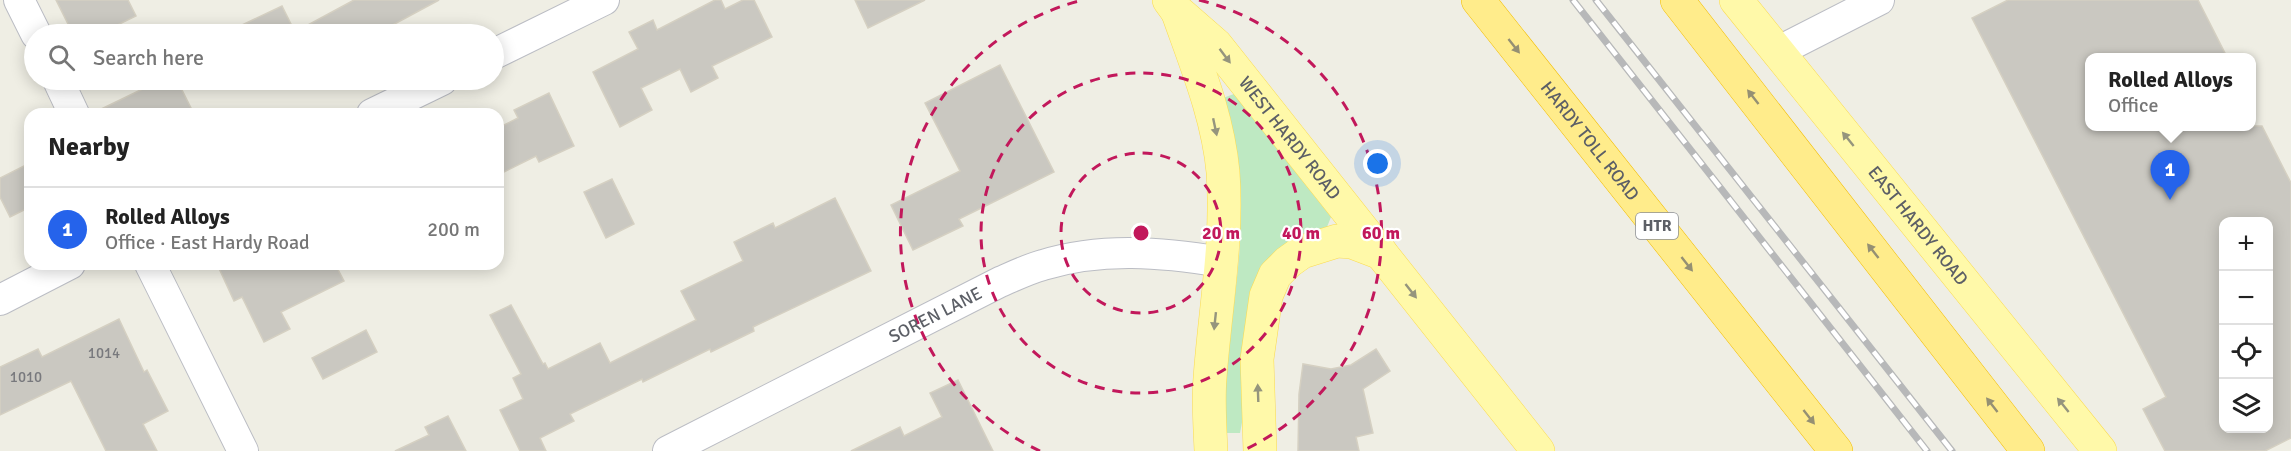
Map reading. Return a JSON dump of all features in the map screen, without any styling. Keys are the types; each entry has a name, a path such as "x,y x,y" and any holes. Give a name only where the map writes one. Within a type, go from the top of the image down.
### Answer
{"highway":[{"name":"HARDY TOLL ROAD","path":"1478,0 1836,451"},
{"path":"1677,0 2028,451"}],"main road":[{"name":"EAST HARDY ROAD","path":"1736,0 2100,451"},
{"name":"WEST HARDY ROAD","path":"1173,6 1216,45 1538,451"},
{"path":"1173,6 1201,78 1215,124 1222,171 1224,231 1210,380 1211,451"},
{"path":"1260,451 1257,359 1266,296 1275,275 1302,252 1328,243 1352,242 1381,253"}],"street":[{"path":"19,0 31,24"},
{"path":"504,49 604,0"},
{"path":"1777,52 1879,0"},
{"path":"63,90 71,108"},
{"path":"384,108 421,90"},
{"name":"SOREN LANE","path":"685,447 1000,282 1043,265 1090,254 1141,253 1182,255 1221,262"},
{"path":"0,300 58,270"},
{"path":"153,270 243,451"}],"green space":[{"path":"1234,94 1331,217 1327,227 1308,233 1290,243 1240,433 1226,433 1226,386 1240,226 1235,171 1223,98"}],"building":[{"path":"56,0 128,0 136,16 120,24 68,24"},
{"path":"354,0 439,0 395,24 310,24"},
{"path":"715,0 721,0 725,9 743,0 754,0 772,37 712,66 718,78 691,92 680,69 641,88 652,110 620,127 593,72 638,49 629,32 653,20 657,30"},
{"path":"855,0 925,0 868,28"},
{"path":"2008,0 2198,0 2225,53 2085,53 2085,131 2256,131 2256,126 2262,126 2291,183 2291,438 2265,451 2165,451 2143,409 2166,397 1972,18"},
{"path":"282,6 291,24 244,24"},
{"path":"1000,65 1054,172 959,219 963,226 913,250 891,205 960,171 925,103"},
{"path":"140,90 182,90 191,108 103,108"},
{"path":"549,93 574,146 539,162 536,156 504,172 504,125 518,118 514,110"},
{"path":"24,166 24,210 10,217 0,197 0,178"},
{"path":"612,179 634,224 606,238 584,192"},
{"path":"835,198 871,271 753,327 754,331 711,352 710,349 570,414 574,421 540,438 546,451 520,451 500,410 523,399 513,378 521,374 490,315 511,305 543,364 545,363 548,369 600,343 610,363 696,320 681,291 743,261 734,242 773,223 775,228"},
{"path":"220,270 338,270 344,281 281,312 290,329 264,342 242,297 234,301"},
{"path":"119,319 144,372 147,370 168,411 143,424 157,451 106,451 71,381 0,415 0,367 38,349 42,357"},
{"path":"366,330 377,352 323,379 312,358"},
{"path":"1376,349 1390,371 1363,389 1373,433 1356,437 1359,451 1298,451 1299,394 1303,364 1331,369 1351,365"},
{"path":"958,380 993,451 851,451 900,427 904,436 942,417 930,393"},
{"path":"448,416 466,451 395,451 429,435 425,427"}],"railway":[{"path":"1573,0 1927,451"},
{"path":"1596,0 1952,451"}],"place":[{"name":"Rolled Alloys","path":"2170,200"}]}
